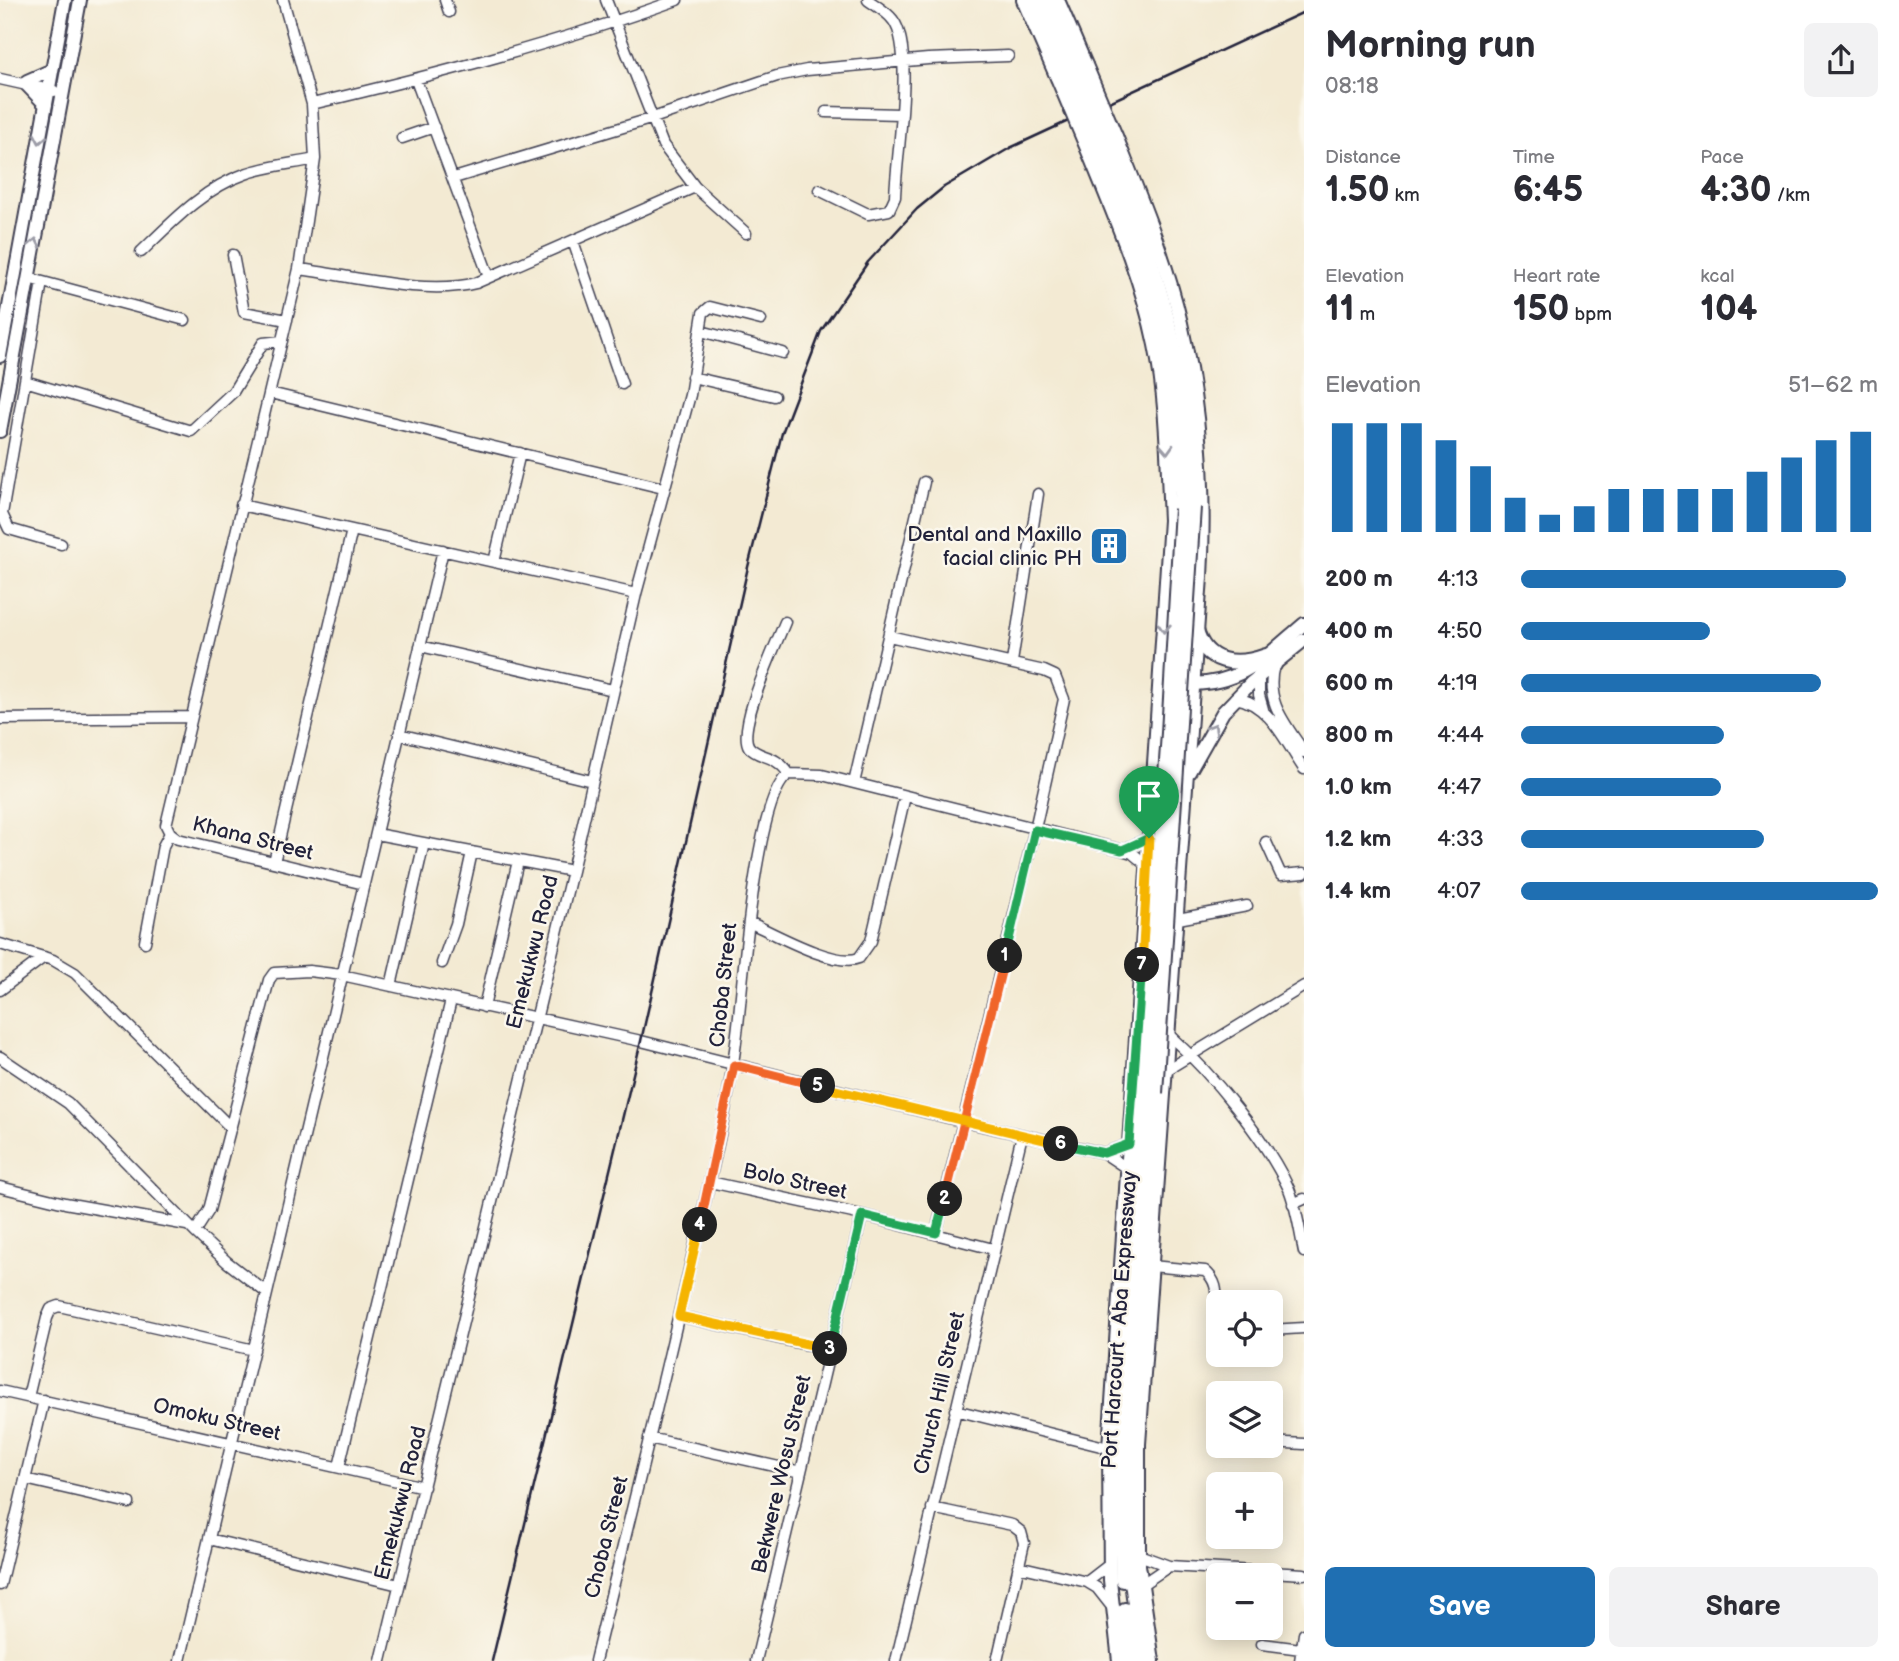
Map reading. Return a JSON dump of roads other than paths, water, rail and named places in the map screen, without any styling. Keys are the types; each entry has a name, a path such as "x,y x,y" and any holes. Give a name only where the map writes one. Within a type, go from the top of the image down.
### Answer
{"highway":[{"name":"Port Harcourt - Aba Expressway","path":"1034,0 1071,72 1143,234 1167,310 1187,419 1187,508 1170,721 1131,1433 1136,1583 1149,1660"},
{"name":"Port Harcourt - Aba Expressway","path":"1046,0 1071,72"},
{"path":"1196,630 1205,651 1225,662 1270,660"},
{"name":"Port Harcourt - Aba Expressway","path":"1131,1661 1119,1609 1119,1466 1149,1093"},
{"path":"1119,1609 1120,1661"}],"main road":[{"path":"0,356 65,0"},
{"path":"0,431 80,0"},
{"path":"1023,0 1071,72 1101,142 1170,285 1194,394 1203,474 1203,549 1168,1069 1139,1444 1139,1555 1136,1583"},
{"path":"1058,0 1071,72"},
{"path":"46,105 26,83 52,70"},
{"path":"1101,142 1119,225 1156,345 1167,446 1170,520 1109,1448 1109,1565 1119,1609"},
{"path":"1153,772 1170,782 1180,780 1188,773 1212,728 1304,624"},
{"path":"1160,683 1214,683 1234,678 1304,640"}],"street":[{"name":"Khana Street","path":"283,0 312,104 315,159 299,269 166,825 170,833 178,839 363,884"},
{"path":"445,0 449,12"},
{"path":"606,0 650,120 663,145 695,187 747,233"},
{"path":"312,104 416,80 615,22 677,0"},
{"path":"818,190 869,214 889,210 895,197 905,64 901,36 894,21 868,0"},
{"path":"454,178 650,120 777,76 807,70 905,64 980,55 1009,56"},
{"path":"0,79 64,89"},
{"path":"416,80 489,277"},
{"path":"825,112 900,114"},
{"path":"402,138 434,127"},
{"path":"141,252 184,210 222,185 245,174 315,159"},
{"path":"299,269 443,288 458,287 489,277 695,187"},
{"path":"573,240 622,384"},
{"path":"233,255 244,312 287,320"},
{"path":"28,278 186,320"},
{"path":"42,282 2,514 9,529 61,544"},
{"name":"Emekukwu Road","path":"381,1661 572,871 636,594 692,377 704,310 710,307 761,320"},
{"path":"701,331 783,353"},
{"path":"25,381 191,431 233,392 263,343 282,341"},
{"path":"692,377 774,396"},
{"path":"270,393 663,488"},
{"path":"494,562 520,453"},
{"path":"854,783 924,482"},
{"path":"1012,662 1038,494"},
{"path":"242,505 636,594"},
{"path":"274,862 352,530"},
{"path":"180,1661 443,550"},
{"path":"785,622 750,711 746,739 753,751 778,760 789,774 822,775 1122,850 1148,866"},
{"path":"889,636 1012,662 1055,676 1064,699 1035,830 936,1233"},
{"path":"420,646 613,690"},
{"path":"1270,660 1271,697 1304,752"},
{"path":"1257,678 1263,709 1304,769"},
{"path":"1236,698 1246,699 1263,709"},
{"path":"0,719 190,717"},
{"path":"399,734 592,781"},
{"name":"Choba Street","path":"595,1661 679,1316 734,1065 749,922 767,813 778,784 789,774"},
{"path":"749,922 828,956 847,960 859,958 871,941 905,796"},
{"path":"145,942 163,846 170,833"},
{"path":"376,834 572,871"},
{"path":"1122,850 1149,838"},
{"path":"1266,842 1280,875 1304,873"},
{"path":"391,986 424,843"},
{"path":"442,963 456,923 472,852"},
{"path":"484,1007 518,861"},
{"path":"1178,919 1247,906"},
{"path":"0,944 44,957 75,973 231,1128"},
{"path":"0,990 44,957"},
{"path":"191,1229 209,1210 270,977 287,971 342,975 734,1065 1104,1153 1128,1169"},
{"path":"1168,1069 1304,986"},
{"path":"339,1467 450,1000"},
{"path":"1170,1036 1190,1054 1260,1140 1290,1191 1304,1252"},
{"path":"0,1057 68,1103 191,1229 267,1293"},
{"name":"Church Hill Street","path":"896,1661 1022,1135"},
{"path":"1104,1153 1129,1144"},
{"name":"Bolo Street","path":"709,1182 862,1215 993,1249"},
{"path":"0,1187 191,1229"},
{"path":"1293,1204 1304,1199"},
{"name":"Bekwere Wosu Street","path":"756,1661 862,1215"},
{"path":"1151,1266 1205,1270 1215,1282 1217,1290"},
{"path":"27,1397 47,1318 51,1309 60,1306 254,1350"},
{"path":"679,1316 830,1350"},
{"path":"1283,1329 1304,1328"},
{"name":"Omoku Street","path":"0,1391 424,1487"},
{"path":"0,1585 44,1400"},
{"path":"955,1410 1109,1448"},
{"path":"649,1438 801,1472"},
{"path":"1283,1443 1304,1444"},
{"path":"25,1479 129,1503"},
{"path":"932,1508 1012,1525 1021,1532 1024,1542 997,1661"},
{"path":"209,1539 399,1585"},
{"path":"1139,1555 1168,1566 1304,1574"},
{"path":"1087,1582 1109,1565"},
{"path":"1018,1566 1087,1582 1119,1609"},
{"path":"1136,1583 1168,1566"},
{"path":"1300,1661 1304,1634"},
{"path":"1262,1644 1301,1648"}],"railway":[{"path":"492,1661 641,1041 748,567 782,433 821,331 868,262 917,209 944,187 1010,148 1304,12"}],"place":[{"name":"Dental and Maxillo facial clinic PH","path":"1109,546"}]}
